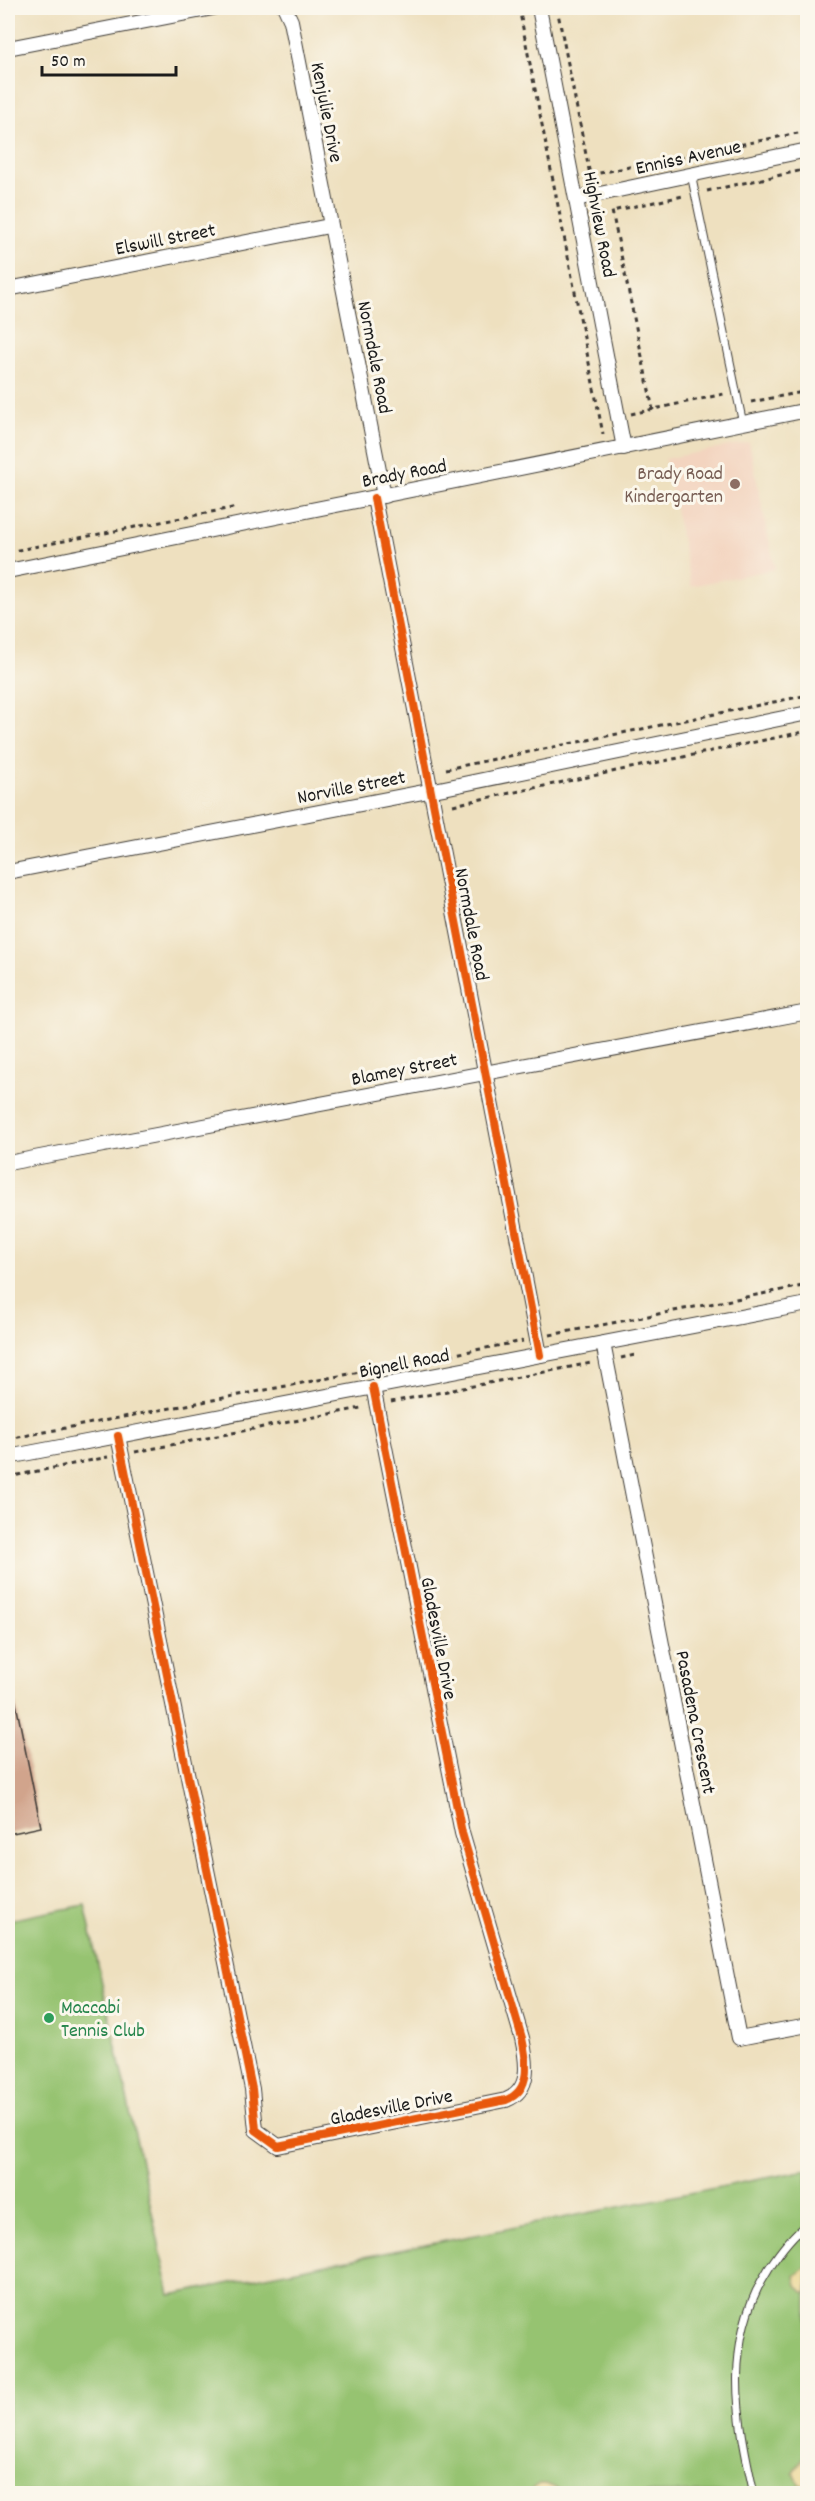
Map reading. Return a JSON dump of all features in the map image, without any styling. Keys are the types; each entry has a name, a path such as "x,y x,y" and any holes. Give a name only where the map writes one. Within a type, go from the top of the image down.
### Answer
{"street":[{"path":"8,48 213,8"},
{"name":"Kenjulie Drive","path":"285,8 291,21 329,225"},
{"name":"Highview Road","path":"539,8 624,448"},
{"name":"Enniss Avenue","path":"576,199 807,150"},
{"name":"Elswill Street","path":"8,289 329,225"},
{"name":"Normdale Road","path":"329,225 430,790 540,1355"},
{"name":"Brady Road","path":"8,571 807,410"},
{"name":"Norville Street","path":"8,872 430,790 807,713"},
{"name":"Blamey Street","path":"8,1163 807,1012"},
{"name":"Bignell Road","path":"8,1457 807,1304"},
{"name":"Pasadena Crescent","path":"603,1343 739,2038 807,2025"},
{"name":"Gladesville Drive","path":"118,1436 252,2090 256,2130 278,2146 506,2100 516,2095 526,2074 522,2038 461,1826 373,1387"}],"lane":[{"path":"691,174 743,424"},
{"path":"754,2493 739,2415 736,2385 740,2341 745,2318 756,2288 796,2231 807,2223"}],"path":[{"path":"519,8 603,434 611,432 629,415 724,394 748,403 807,391"},
{"path":"557,8 590,175 807,131"},
{"path":"653,410 612,211 807,169"},
{"path":"8,552 237,507"},
{"path":"446,769 807,695"},
{"path":"453,805 807,731"},
{"path":"8,1439 807,1285"},
{"path":"8,1477 645,1353"}],"shaded area":[{"name":"Brady Road Kindergarten","path":"749,442 775,569 691,586 665,459"}],"green space":[{"path":"85,1905 170,2295 807,2170 807,2493 8,2493 8,1920"}],"sand":[{"path":"807,2266 807,2292 803,2292 797,2285 795,2276"},
{"path":"807,2448 808,2488 799,2484 794,2473"},
{"path":"539,2484 546,2484 562,2491 575,2488 581,2493 531,2493 533,2488"}],"building":[{"path":"14,1694 41,1827 8,1834 8,1695"}],"cycle path":[{"path":"374,498 540,1355"},
{"path":"118,1436 252,2089 256,2130 278,2146 506,2100 520,2089 526,2074 522,2038 462,1833 373,1387"}],"place":[{"name":"Brady Road Kindergarten","path":"735,484"},
{"name":"Maccabi Tennis Club","path":"49,2018"}]}
